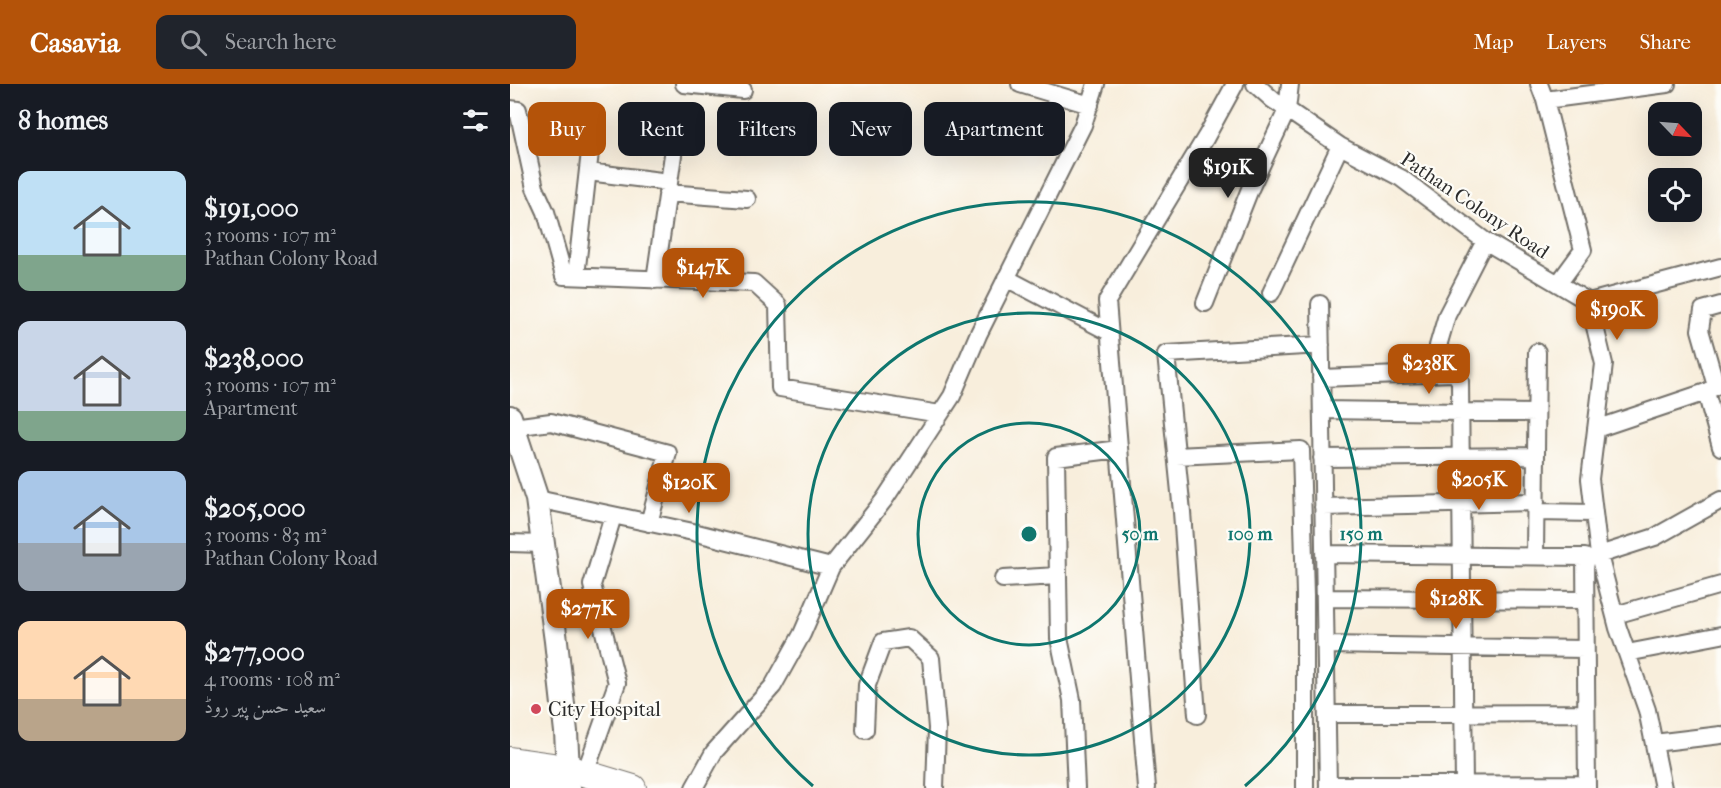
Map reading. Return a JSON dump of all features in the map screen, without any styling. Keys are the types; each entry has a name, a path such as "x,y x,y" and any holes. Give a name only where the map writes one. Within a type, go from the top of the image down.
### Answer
{"main road":[{"path":"510,760 633,788"},
{"path":"510,783 550,788"}],"street":[{"path":"684,84 743,90"},
{"path":"1020,84 1090,105"},
{"path":"694,788 714,753 773,686 802,634 831,567 884,500 952,396 1006,278 1083,125 1096,84"},
{"path":"1147,788 1107,302 1206,137 1235,84"},
{"name":"Pathan Colony Road","path":"1255,84 1287,110 1340,146 1401,178 1485,241 1589,302"},
{"path":"1205,303 1250,189 1287,110 1290,84"},
{"path":"1558,284 1583,250 1542,92 1667,84"},
{"path":"510,109 518,110 535,188 546,212 564,276 754,283 777,305 780,388 940,414"},
{"path":"1271,293 1340,146"},
{"path":"576,276 590,156"},
{"path":"655,280 673,156"},
{"path":"588,172 668,188 747,199"},
{"path":"1464,787 1460,381 1438,346 1447,315 1485,241"},
{"path":"1663,788 1647,710 1615,615 1599,555 1590,478 1604,363 1589,302 1721,267"},
{"path":"1006,278 1109,332"},
{"path":"1320,304 1322,458 1328,787 1587,786 1585,557 1324,554"},
{"path":"1596,429 1706,392 1716,386 1700,330 1703,310 1721,305"},
{"path":"1197,715 1166,354 1321,345"},
{"path":"1535,556 1537,352"},
{"path":"1321,378 1453,373"},
{"path":"1706,392 1721,447"},
{"path":"1322,410 1536,413"},
{"path":"574,776 537,499 512,422 551,422 668,453 649,523"},
{"path":"1076,788 1072,700 1059,638 1056,457 1119,449"},
{"path":"1176,456 1301,450 1305,595 1305,788"},
{"path":"1322,458 1536,456"},
{"path":"537,499 693,532 831,567"},
{"path":"1599,555 1655,537 1721,500"},
{"path":"1323,507 1461,504 1536,507 1594,513"},
{"path":"574,776 617,683 592,585 613,516"},
{"path":"510,543 543,544"},
{"path":"1003,579 1058,576"},
{"path":"1615,615 1721,585"},
{"path":"1325,598 1585,600"},
{"path":"1627,653 1721,635"},
{"path":"865,730 867,685 883,642 909,638 931,658 937,728 935,788"},
{"path":"1326,645 1585,650"},
{"path":"1327,714 1586,713"},
{"path":"1654,743 1721,735"}],"place":[{"name":"City Hospital","path":"536,709"}]}
